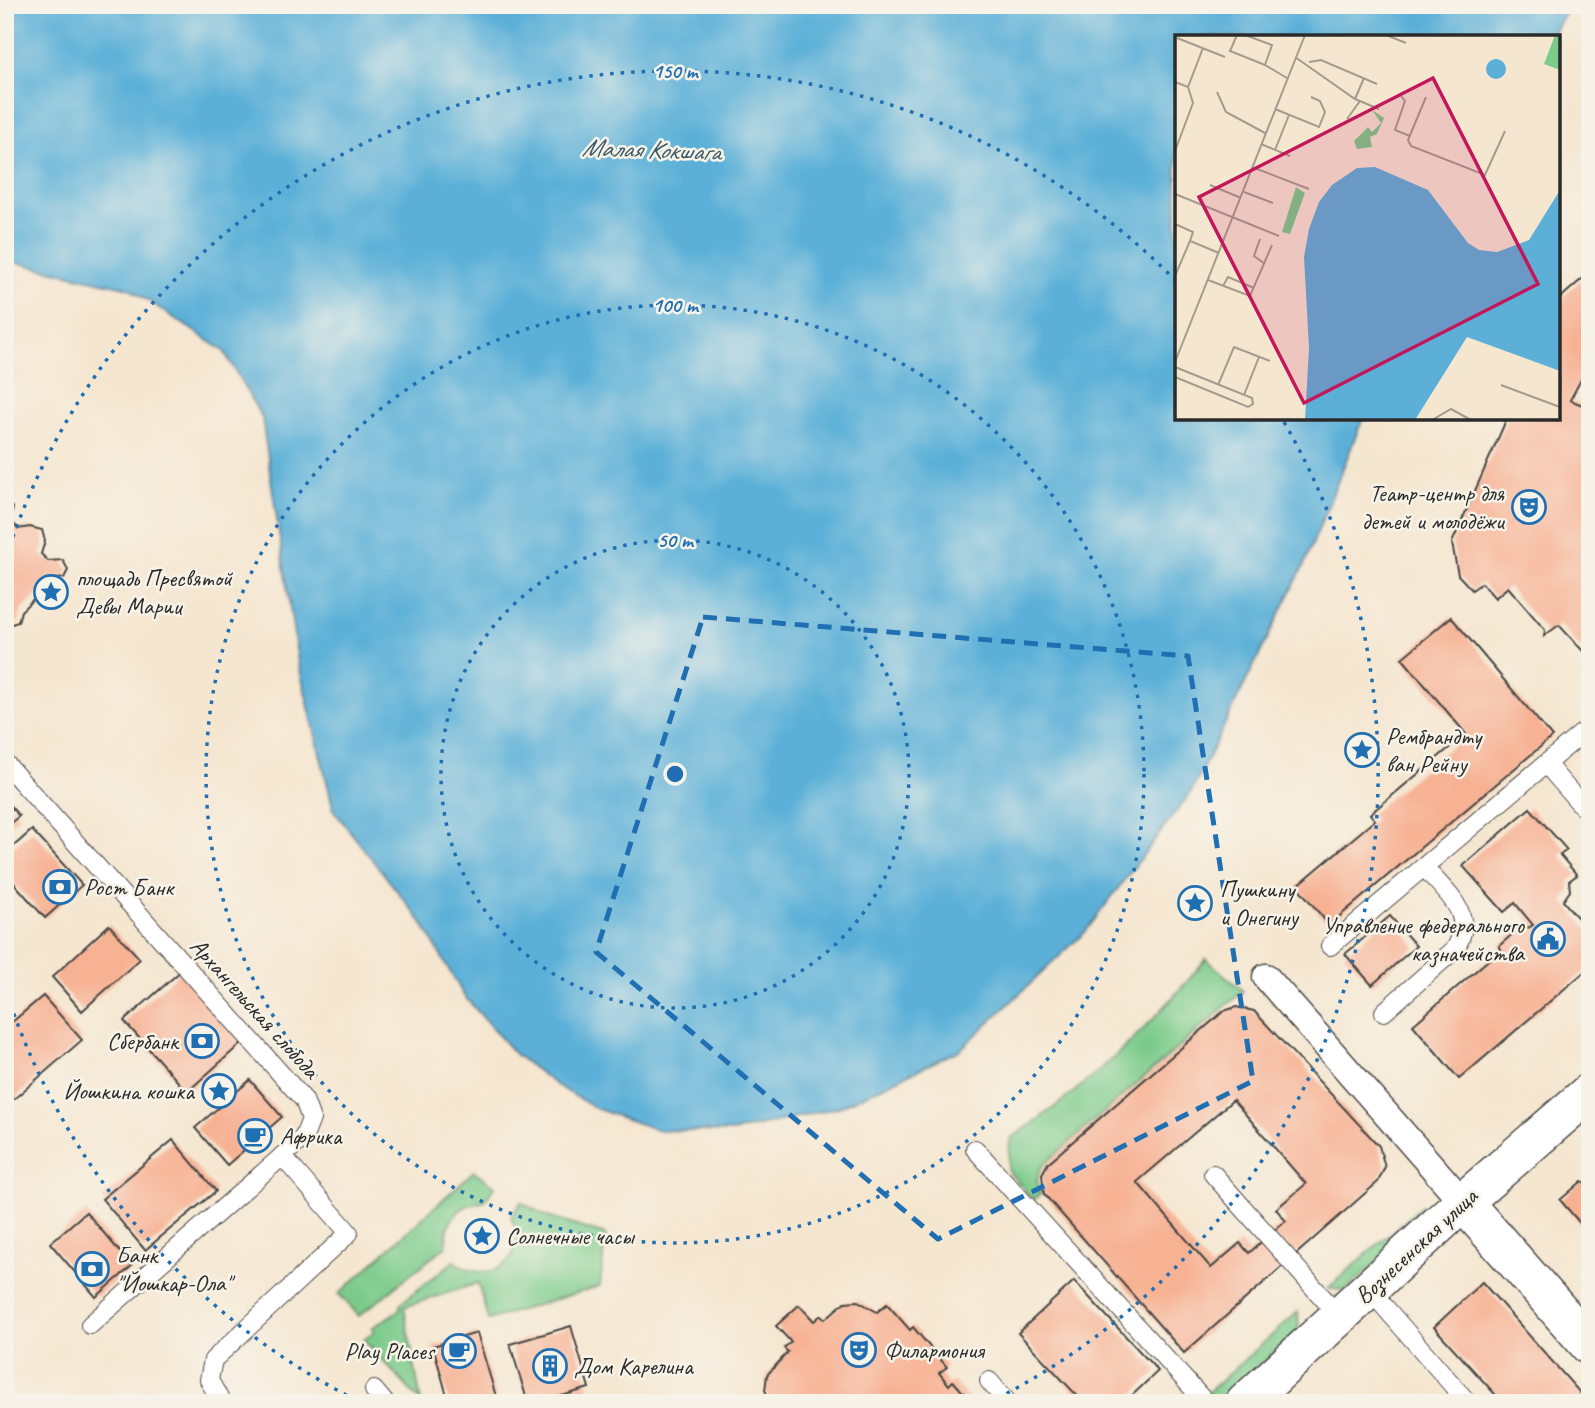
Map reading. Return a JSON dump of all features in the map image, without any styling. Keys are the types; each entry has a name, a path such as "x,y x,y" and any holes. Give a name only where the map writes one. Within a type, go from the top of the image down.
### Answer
{"main road":[{"name":"Вознесенская улица","path":"1245,1403 1463,1202 1590,1092"},
{"path":"1463,1202 1590,1346"}],"street":[{"path":"1266,977 1463,1202"}],"lane":[{"path":"1330,946 1581,734 1590,734"},
{"name":"Архангельская слобода","path":"5,763 304,1100 309,1109 309,1128 304,1137 90,1325"},
{"path":"1546,764 1590,815"},
{"path":"1384,1012 1455,949 1461,939 1464,927 1462,916 1424,867"},
{"path":"975,1149 1206,1403"},
{"path":"219,1398 209,1380 213,1360 349,1233 282,1156"},
{"path":"1213,1174 1339,1316"},
{"path":"1369,1289 1468,1403"},
{"path":"989,1381 1008,1403"}],"highlighted area":[{"path":"703,617 1188,656 1253,1081 938,1239 596,952"}],"green space":[{"path":"1206,959 1243,991 1042,1166 1037,1178 1040,1194 1033,1200 1008,1171 1010,1139 1090,1079 1139,1033"},
{"path":"474,1171 495,1186 484,1202 467,1206 455,1215 448,1228 446,1246 359,1316 339,1294"},
{"path":"521,1202 548,1217 606,1235 600,1286 488,1320 478,1283 404,1307 421,1402 364,1340 374,1331 372,1328 399,1310 401,1303 454,1261 468,1269 481,1272 504,1265 516,1245 516,1232 511,1217"},
{"path":"1422,1206 1430,1216 1346,1290 1327,1289"},
{"path":"1298,1312 1299,1330 1217,1403 1205,1395"}],"water":[{"name":"Малая Кокшага","path":"5,5 1570,5 1551,35 1175,35 1175,420 1362,420 1304,565 1191,792 1085,932 960,1050 839,1107 733,1132 658,1130 597,1109 556,1085 515,1054 464,996 421,921 334,811 298,662 262,418 224,351 129,288 5,260"}],"building":[{"name":"Театр-центр для детей и молодёжи","path":"1590,272 1590,363 1570,400 1590,408 1590,652 1582,650 1559,625 1544,636 1545,630 1508,587 1495,598 1482,583 1472,590 1458,575 1452,543 1506,420 1560,420 1560,298"},
{"path":"5,501 13,508 10,520 18,529 30,527 42,530 45,541 41,554 48,561 63,560 68,570 64,578 53,580 21,611 18,622 12,624 5,622"},
{"path":"1451,617 1552,737 1329,925 1297,886 1375,820 1370,814 1466,734 1402,658"},
{"path":"5,800 19,816 5,828"},
{"name":"Управление федерального казначейства","path":"1530,808 1567,850 1560,855 1577,875 1569,881 1570,891 1563,901 1590,932 1590,967 1459,1079 1413,1025 1501,949 1499,946 1524,924 1528,928 1533,925 1515,903 1504,912 1463,866"},
{"path":"32,830 82,885 45,918 5,873 5,854"},
{"path":"1390,916 1416,946 1372,985 1345,954"},
{"path":"109,925 140,959 82,1011 52,977"},
{"path":"182,970 244,1041 187,1092 124,1021"},
{"path":"43,996 82,1040 14,1099 5,1090 5,1028"},
{"path":"1236,1007 1254,1011 1379,1146 1385,1167 1378,1182 1184,1353 1044,1194 1042,1174 1048,1163 1224,1011","holes":["1233,1100 1306,1184 1276,1209 1286,1221 1249,1253 1240,1243 1211,1268 1137,1182"]},
{"path":"250,1080 282,1117 227,1165 195,1128"},
{"path":"173,1140 216,1191 145,1250 102,1199"},
{"path":"1590,1179 1590,1228 1582,1220 1580,1223 1560,1200 1582,1181 1585,1183"},
{"path":"86,1212 132,1266 96,1297 50,1243"},
{"path":"1074,1281 1158,1371 1124,1403 1084,1403 1018,1333"},
{"path":"1482,1282 1589,1403 1503,1403 1434,1327"},
{"name":"Филармония","path":"858,1301 877,1312 887,1304 910,1330 913,1327 947,1367 939,1373 949,1385 953,1381 968,1398 962,1403 771,1403 765,1390 767,1375 788,1352 784,1348 791,1342 776,1326 799,1305 814,1321 821,1315 825,1319 845,1302"},
{"name":"Дом Карелина","path":"571,1326 589,1388 538,1403 528,1403 510,1344"},
{"path":"477,1333 498,1403 449,1403 433,1346"}],"place":[{"name":"Театр-центр для детей и молодёжи","path":"1529,507"},
{"name":"площадь Пресвятой Девы Марии","path":"51,592"},
{"name":"Рембрандту ван Рейну","path":"1362,750"},
{"name":"Рост Банк","path":"60,887"},
{"name":"Пушкину и Онегину","path":"1195,903"},
{"name":"Управление федерального казначейства","path":"1548,939"},
{"name":"Сбербанк","path":"202,1041"},
{"name":"Йошкина кошка","path":"219,1091"},
{"name":"Африка","path":"255,1136"},
{"name":"Солнечные часы","path":"482,1236"},
{"name":"Банк \"Йошкар-Ола\"","path":"92,1269"},
{"name":"Филармония","path":"859,1350"},
{"name":"Play Places","path":"459,1351"},
{"name":"Дом Карелина","path":"550,1366"}]}
